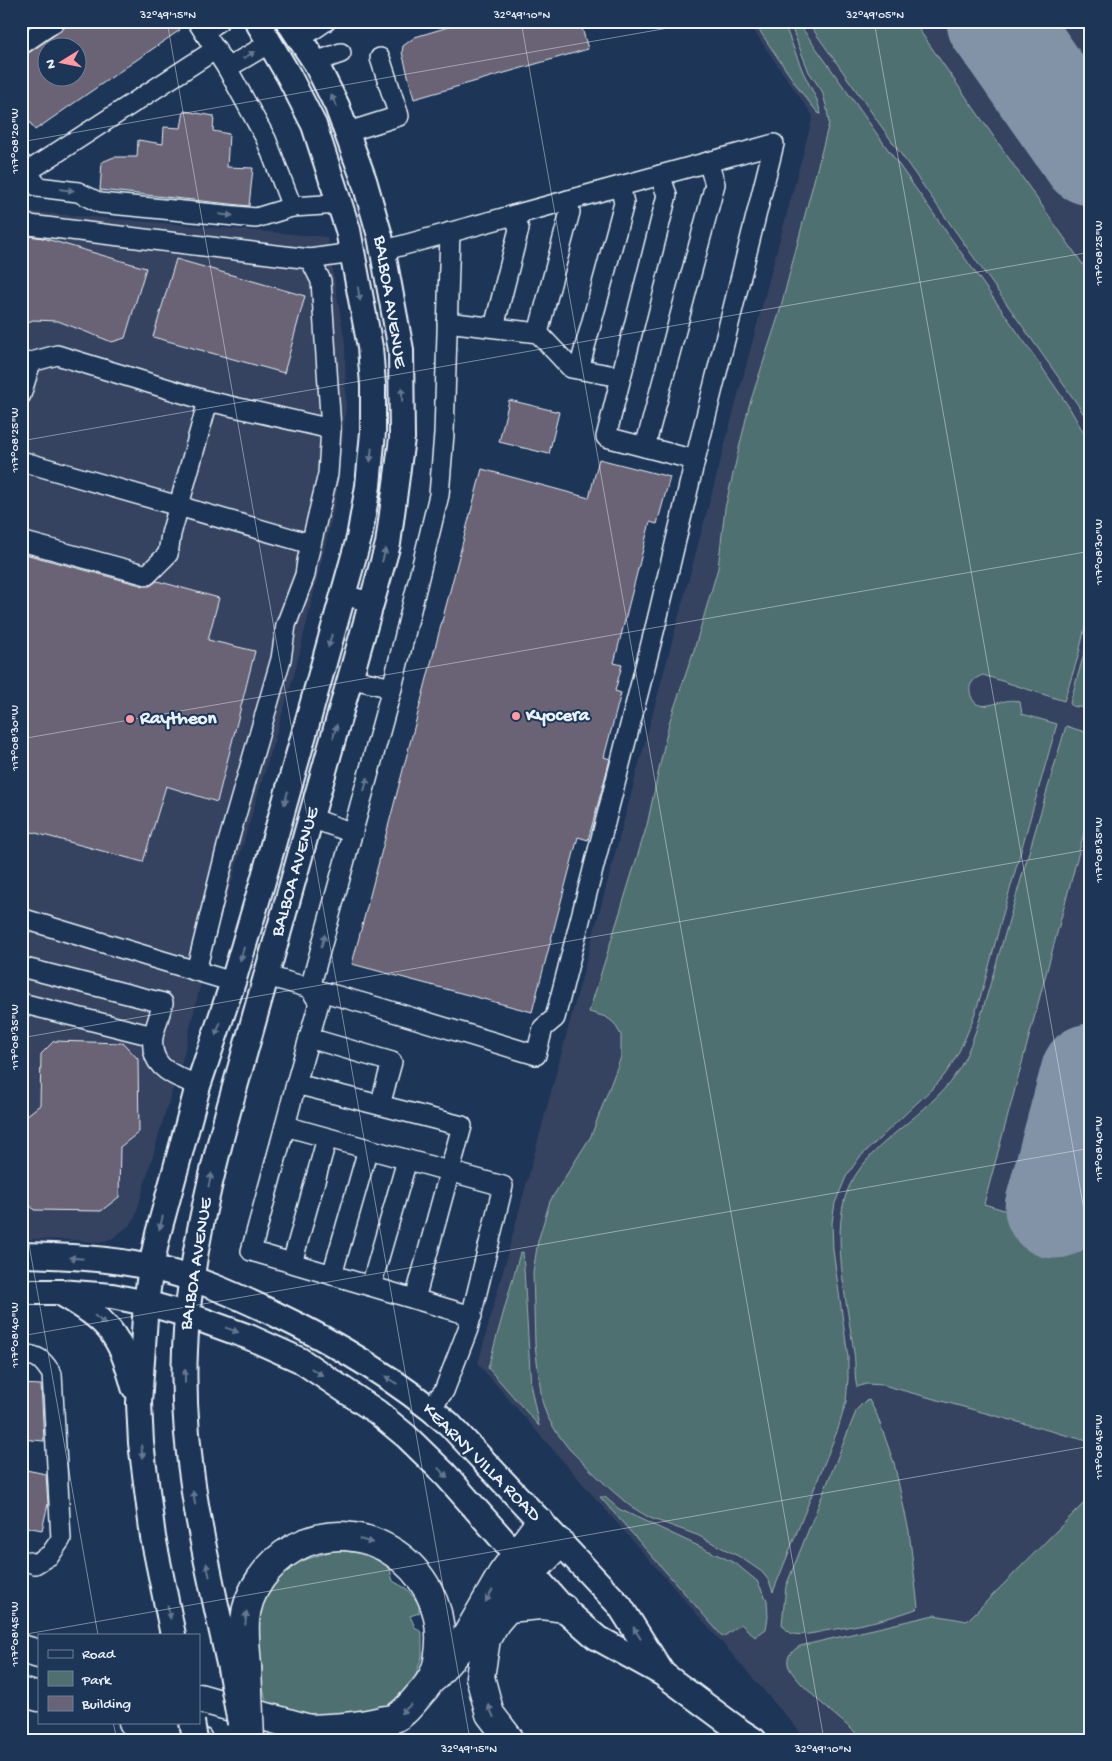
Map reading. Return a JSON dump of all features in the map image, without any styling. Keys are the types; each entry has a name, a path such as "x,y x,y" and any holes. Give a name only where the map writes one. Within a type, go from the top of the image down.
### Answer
{"highway":[{"path":"510,1740 490,1714 480,1677 486,1639 496,1622 508,1608 540,1522"},
{"path":"250,1740 238,1668 248,1604 266,1571 284,1555 306,1542 323,1538 351,1537 379,1545 396,1553 413,1568 427,1586 440,1622 438,1662 431,1682"},
{"path":"309,1729 360,1726 396,1718 409,1707 459,1649 502,1574 524,1565 560,1543"},
{"path":"508,1608 541,1605 564,1608"},
{"path":"21,1649 38,1654"},
{"path":"21,1692 38,1697"},
{"path":"200,1698 346,1740"},
{"path":"140,1724 197,1740"}],"main road":[{"name":"BALBOA AVENUE","path":"174,1634 153,1537 138,1403 146,1303 151,1267 158,1234 198,1086 233,982 262,884 359,538 368,486 373,432 373,385 370,347 348,230 330,204 314,125 257,21"},
{"name":"BALBOA AVENUE","path":"244,1740 238,1668 203,1546 193,1488 186,1425 185,1387 185,1350 192,1278 211,1176 235,1085 388,544 402,438 401,350 381,243 364,180 348,132 315,62 294,30"},
{"path":"314,125 355,190 366,228 381,243"},
{"path":"233,982 240,986 243,991 239,1016 235,1085"},
{"name":"KEARNY VILLA ROAD","path":"21,1255 125,1262 192,1278 237,1296 310,1331 356,1357 430,1408 449,1424 620,1606 663,1674"},
{"name":"KEARNY VILLA ROAD","path":"21,1292 60,1292 112,1296 146,1303 188,1315 250,1337 300,1360 377,1412 406,1436 444,1473 564,1608 596,1637 663,1674 740,1732 754,1740"},
{"path":"60,1292 110,1328 120,1344 138,1403"},
{"path":"193,1724 197,1740"}],"lane":[{"path":"21,45 56,21"},
{"path":"294,30 326,21"},
{"path":"207,25 216,49 266,139 292,207"},
{"path":"227,68 270,43"},
{"path":"216,49 24,167 38,187 78,192 100,203 256,218 292,207 330,204"},
{"path":"315,62 341,53"},
{"path":"348,132 400,116 380,58"},
{"path":"267,976 536,1055 543,1028 555,1018 655,629 774,144 450,232 381,243"},
{"path":"646,447 715,184 708,162"},
{"path":"660,175 667,195 606,437 695,460"},
{"path":"579,369 624,202 620,186"},
{"path":"538,333 570,212 568,200"},
{"path":"494,327 519,229 514,215"},
{"path":"21,224 310,259 352,253"},
{"path":"450,232 444,434 440,494 392,688 310,988 319,1004 251,1250 472,1316"},
{"path":"196,971 227,846 281,659 286,625 306,575 307,561 328,474 331,429 321,280 310,259"},
{"path":"448,322 538,333 571,368 621,377"},
{"path":"21,394 31,362 57,355 208,401 331,429"},
{"path":"21,541 147,575 168,554 178,507 208,401"},
{"path":"21,461 311,544"},
{"path":"343,594 371,602"},
{"path":"349,678 392,688"},
{"path":"311,818 353,833"},
{"path":"21,918 233,982"},
{"path":"21,967 162,1003 153,1036 154,1056 159,1065 167,1072 198,1086"},
{"path":"21,1003 153,1036"},
{"path":"309,1038 392,1062 380,1105"},
{"path":"296,1084 462,1126 415,1299"},
{"path":"285,1126 503,1186 468,1329 444,1391 430,1408"},
{"path":"292,1263 327,1138"},
{"path":"332,1275 368,1149"},
{"path":"371,1286 407,1160"},
{"path":"21,1354 31,1354 42,1360 52,1374 61,1539 50,1555 35,1564 21,1560"}],"shaded area":[{"path":"747,21 1091,21 1091,1740 812,1740 800,1732 478,1364 813,116"},
{"path":"21,211 327,237 345,342 346,408 336,500 296,668 199,990 183,1058 135,1218 130,1225 113,1238 99,1243 76,1240 21,1239"}],"green space":[{"path":"753,21 783,21 803,72 817,100 821,114 818,113 801,92"},
{"path":"789,21 797,21 1028,347 1069,407 1085,435 1091,451 1091,602 1078,657 1064,701 983,675 975,679 970,686 971,696 980,705 1014,700 1020,702 1022,714 1057,724 984,984 970,1028 961,1048 938,1083 859,1158 846,1177 835,1203 832,1223 833,1250 848,1357 846,1402 838,1429 773,1592 769,1581 762,1572 740,1557 697,1535 650,1518 630,1506 569,1449 557,1433 547,1416 542,1401 535,1345 533,1272 538,1241 550,1201 591,1136 621,1057 621,1035 614,1023 606,1017 589,1012 647,825 669,723 694,650 718,568 725,508 749,406 779,314 829,123 822,91 809,72"},
{"path":"807,21 913,21 1091,276 1091,427 1078,405"},
{"path":"1091,629 1091,709 1072,706 1070,703"},
{"path":"1066,726 1091,734 1091,807 984,1204 1091,1236 1091,1442 883,1385 866,1384 857,1387 855,1357 841,1266 840,1242 841,1219 845,1199 852,1181 862,1166 888,1139 944,1090 960,1068 967,1053 982,1012"},
{"path":"523,1252 531,1388 539,1426 488,1368 520,1253"},
{"path":"869,1400 877,1415 894,1463 909,1531 918,1607 905,1613 870,1622 809,1634 793,1634 786,1630 782,1624 786,1586 857,1409 865,1401"},
{"path":"1091,1496 1091,1740 864,1740 809,1692 791,1671 788,1658 800,1646 934,1615 967,1621"},
{"path":"600,1497 605,1497 619,1509 735,1563 757,1581 767,1600 768,1617 766,1629 755,1637 741,1624 723,1637"},
{"path":"335,1550 367,1554 389,1566 393,1581 407,1589 419,1604 419,1613 410,1616 415,1627 422,1633 422,1656 415,1678 400,1699 379,1711 336,1721 267,1706 254,1646 258,1610 270,1583 296,1563"}],"building":[{"path":"67,21 174,21 180,30 35,130 21,109 21,56 38,46 38,88 88,88 88,38 50,38 66,26"},
{"path":"468,21 580,21 588,49 414,99 402,52 403,46 415,37"},
{"path":"184,111 214,116 213,131 229,134 227,167 253,168 249,206 100,190 102,162 114,157 137,157 138,140 163,144 164,127 181,128"},
{"path":"21,235 43,238 146,268 125,338 112,342 58,321 33,320 21,325"},
{"path":"176,259 305,296 284,373 153,337"},
{"path":"509,400 559,412 549,454 499,442"},
{"name":"Kyocera","path":"599,459 670,477 657,524 650,522 614,663 622,665 615,691 621,693 604,757 610,759 588,840 578,837 532,1012 352,964 482,469 589,498"},
{"name":"Raytheon","path":"21,553 144,586 150,586 157,581 219,598 208,640 255,651 217,802 166,786 143,862 21,829"},
{"path":"54,1041 123,1043 138,1059 139,1132 120,1147 119,1197 101,1211 34,1210 21,1194 21,1120 40,1105 41,1054"},
{"path":"21,1384 41,1385 44,1441 21,1439"},
{"path":"21,1469 46,1474 48,1504 42,1530 21,1526"}],"taxiway":[{"path":"1059,1191 1091,1199"}],"runway":[{"path":"997,21 1091,155"},
{"path":"1055,1208 1091,1074"}],"place":[{"name":"Kyocera","path":"516,716"},
{"name":"Raytheon","path":"130,719"}]}
